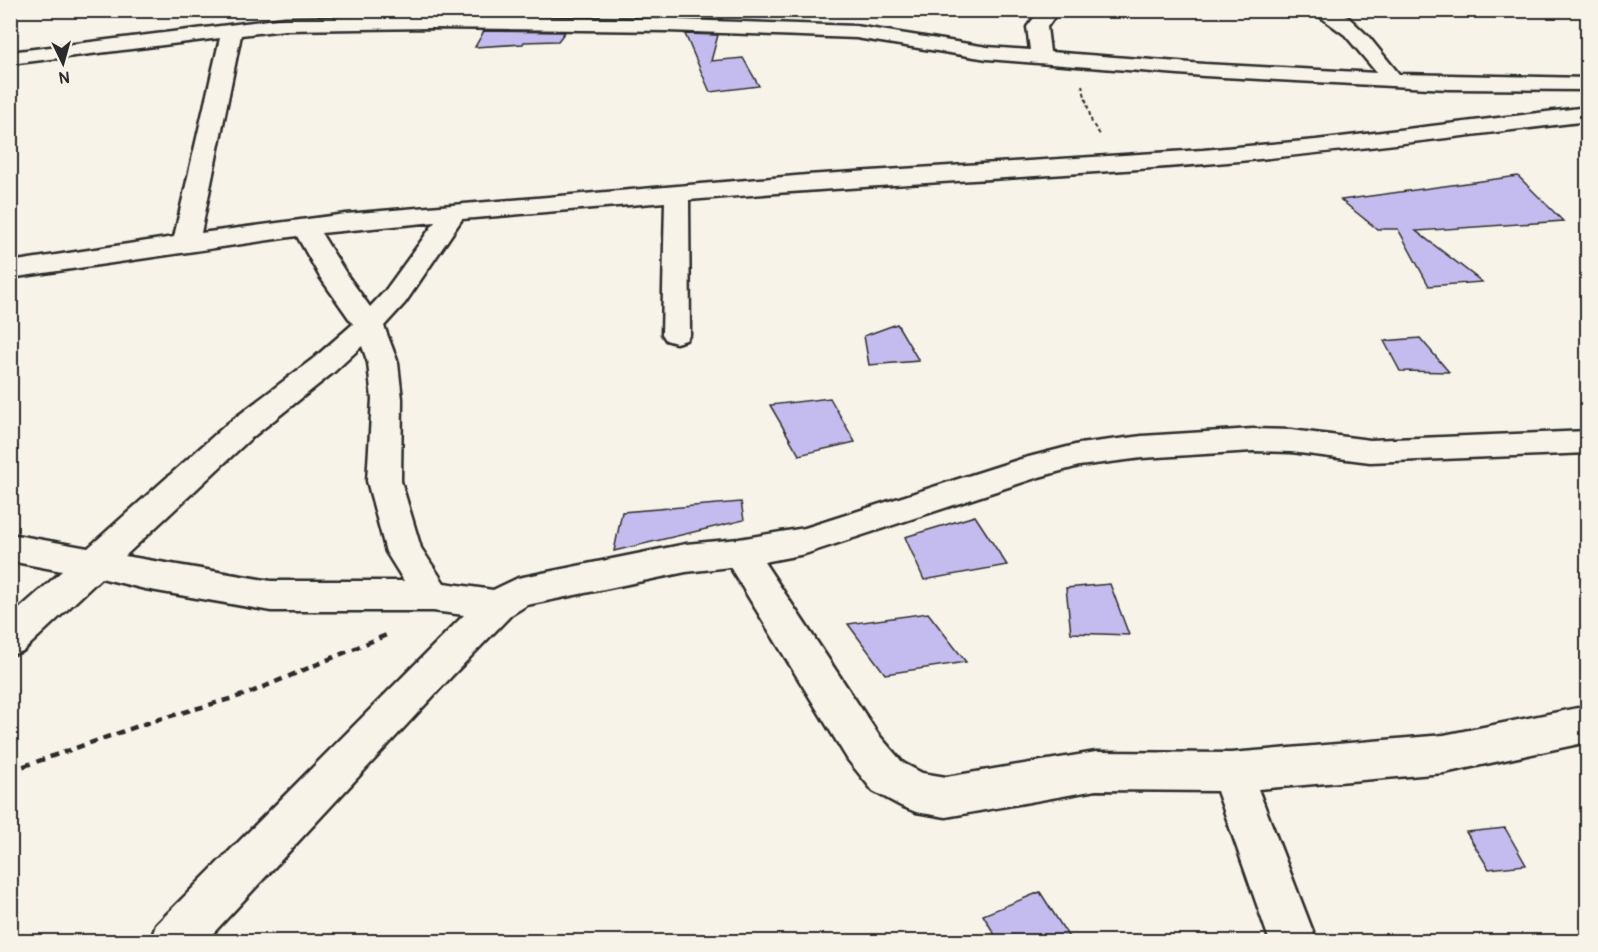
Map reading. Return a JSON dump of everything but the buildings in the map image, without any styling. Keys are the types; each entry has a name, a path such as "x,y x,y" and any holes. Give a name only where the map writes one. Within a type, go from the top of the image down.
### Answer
{"street":[{"path":"1041,57 1038,27 1050,10"},
{"path":"1320,10 1347,26 1394,81"},
{"path":"10,58 285,24 670,18 856,32 987,52 1077,61 1394,81 1585,82"},
{"path":"186,243 232,29"},
{"path":"10,270 304,227 455,212 807,182 1114,163 1316,147 1587,114"},
{"path":"676,334 677,194"},
{"path":"10,640 238,432 324,365 369,325 395,297 455,212"},
{"path":"304,227 320,250 334,277 369,325 383,363 387,399 384,481 404,552 433,596"},
{"path":"173,942 498,605 518,592 686,558 739,553 806,541 1033,467 1078,455 1142,447 1253,440 1291,441 1370,452 1587,442"},
{"path":"10,547 145,575 271,596 433,596 498,605"},
{"path":"739,553 863,747 888,777 916,792 946,798 1096,771 1231,772 1444,754 1587,724"},
{"path":"1231,772 1294,942"}],"path":[{"path":"1077,61 1092,123 1114,163"},
{"path":"10,771 150,722 247,694 400,629"}]}
